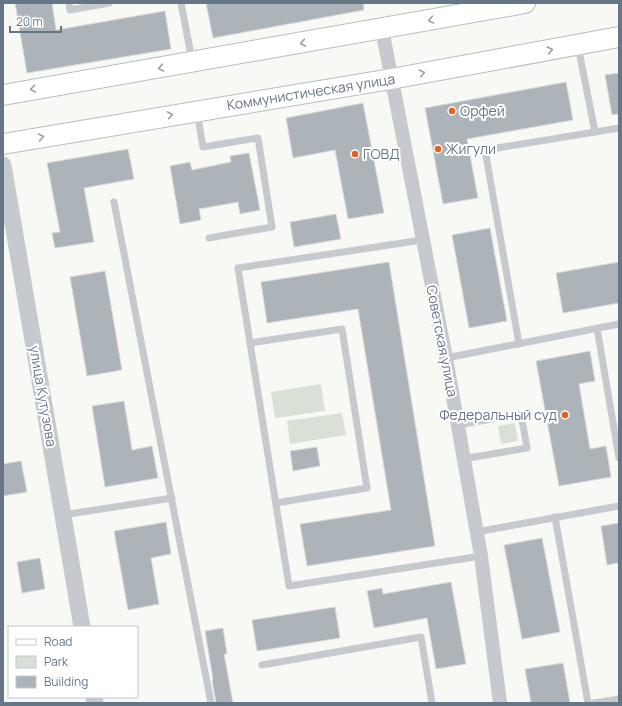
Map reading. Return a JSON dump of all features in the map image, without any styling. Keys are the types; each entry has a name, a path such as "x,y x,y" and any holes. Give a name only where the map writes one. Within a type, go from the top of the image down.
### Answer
{"main road":[{"path":"3,95 382,28 463,9 525,3"},
{"name":"Коммунистическая улица","path":"3,144 197,110 391,79 619,37"}],"street":[{"name":"Советская улица","path":"382,28 446,358 481,556 500,703"},
{"name":"улица Кутузова","path":"3,165 82,626"}],"lane":[{"path":"69,3 70,10 110,3"},
{"path":"181,3 193,62"},
{"path":"578,44 595,132"},
{"path":"197,110 203,147 258,138 272,227 209,238"},
{"path":"520,344 485,150 619,128"},
{"path":"114,202 211,703"},
{"path":"422,240 238,268 289,586 481,556"},
{"path":"446,358 619,324"},
{"path":"597,328 619,458"},
{"path":"250,343 342,329 367,488 276,503"},
{"path":"457,425 521,414 527,448 464,459"},
{"path":"63,515 172,498"},
{"path":"476,532 619,506"},
{"path":"555,517 588,703"},
{"path":"262,665 421,637 432,703"},
{"path":"594,703 619,699"}],"green space":[{"path":"321,384 325,411 275,418 271,392"},
{"path":"342,413 346,435 290,444 287,421"},
{"path":"515,423 518,441 501,444 498,426"}],"building":[{"path":"15,3 52,3 56,30 165,11 171,49 27,73"},
{"path":"206,3 363,3 364,10 213,38"},
{"path":"619,73 619,114 612,115 605,75"},
{"path":"566,82 573,120 467,139 478,198 443,204 425,108"},
{"name":"ГОВД","path":"363,103 384,213 348,219 335,150 293,158 286,118"},
{"path":"128,149 134,179 84,188 94,242 55,248 52,233 60,232 47,163"},
{"path":"249,153 260,210 240,214 238,202 199,209 201,220 180,224 170,166 190,162 192,170 231,162 230,156"},
{"path":"336,214 341,239 294,247 290,222"},
{"path":"490,228 507,321 469,328 452,235"},
{"path":"389,262 435,546 307,566 300,524 391,510 358,309 267,323 261,282"},
{"path":"619,262 619,303 563,313 556,273"},
{"path":"105,271 122,370 87,376 70,277"},
{"name":"Федеральный суд","path":"590,351 595,381 579,384 590,449 606,446 611,477 559,486 536,361"},
{"path":"124,401 132,450 152,446 158,478 105,487 92,406"},
{"path":"317,447 320,466 293,471 290,451"},
{"path":"21,461 27,492 3,496 3,464"},
{"path":"166,522 171,554 151,558 159,604 128,610 114,531"},
{"path":"619,523 619,563 607,565 601,526"},
{"path":"542,538 560,632 522,639 504,545"},
{"path":"40,558 45,589 22,593 17,562"},
{"path":"451,582 466,664 436,669 427,618 374,628 367,591 382,588 383,594"},
{"path":"335,607 340,638 257,651 252,620"},
{"path":"223,628 227,654 224,654 233,703 216,703 205,631"},
{"path":"563,663 570,703 531,703 525,669"}],"place":[{"name":"Орфей","path":"452,111"},
{"name":"Жигули","path":"438,149"},
{"name":"ГОВД","path":"355,154"},
{"name":"Федеральный суд","path":"565,415"}]}
